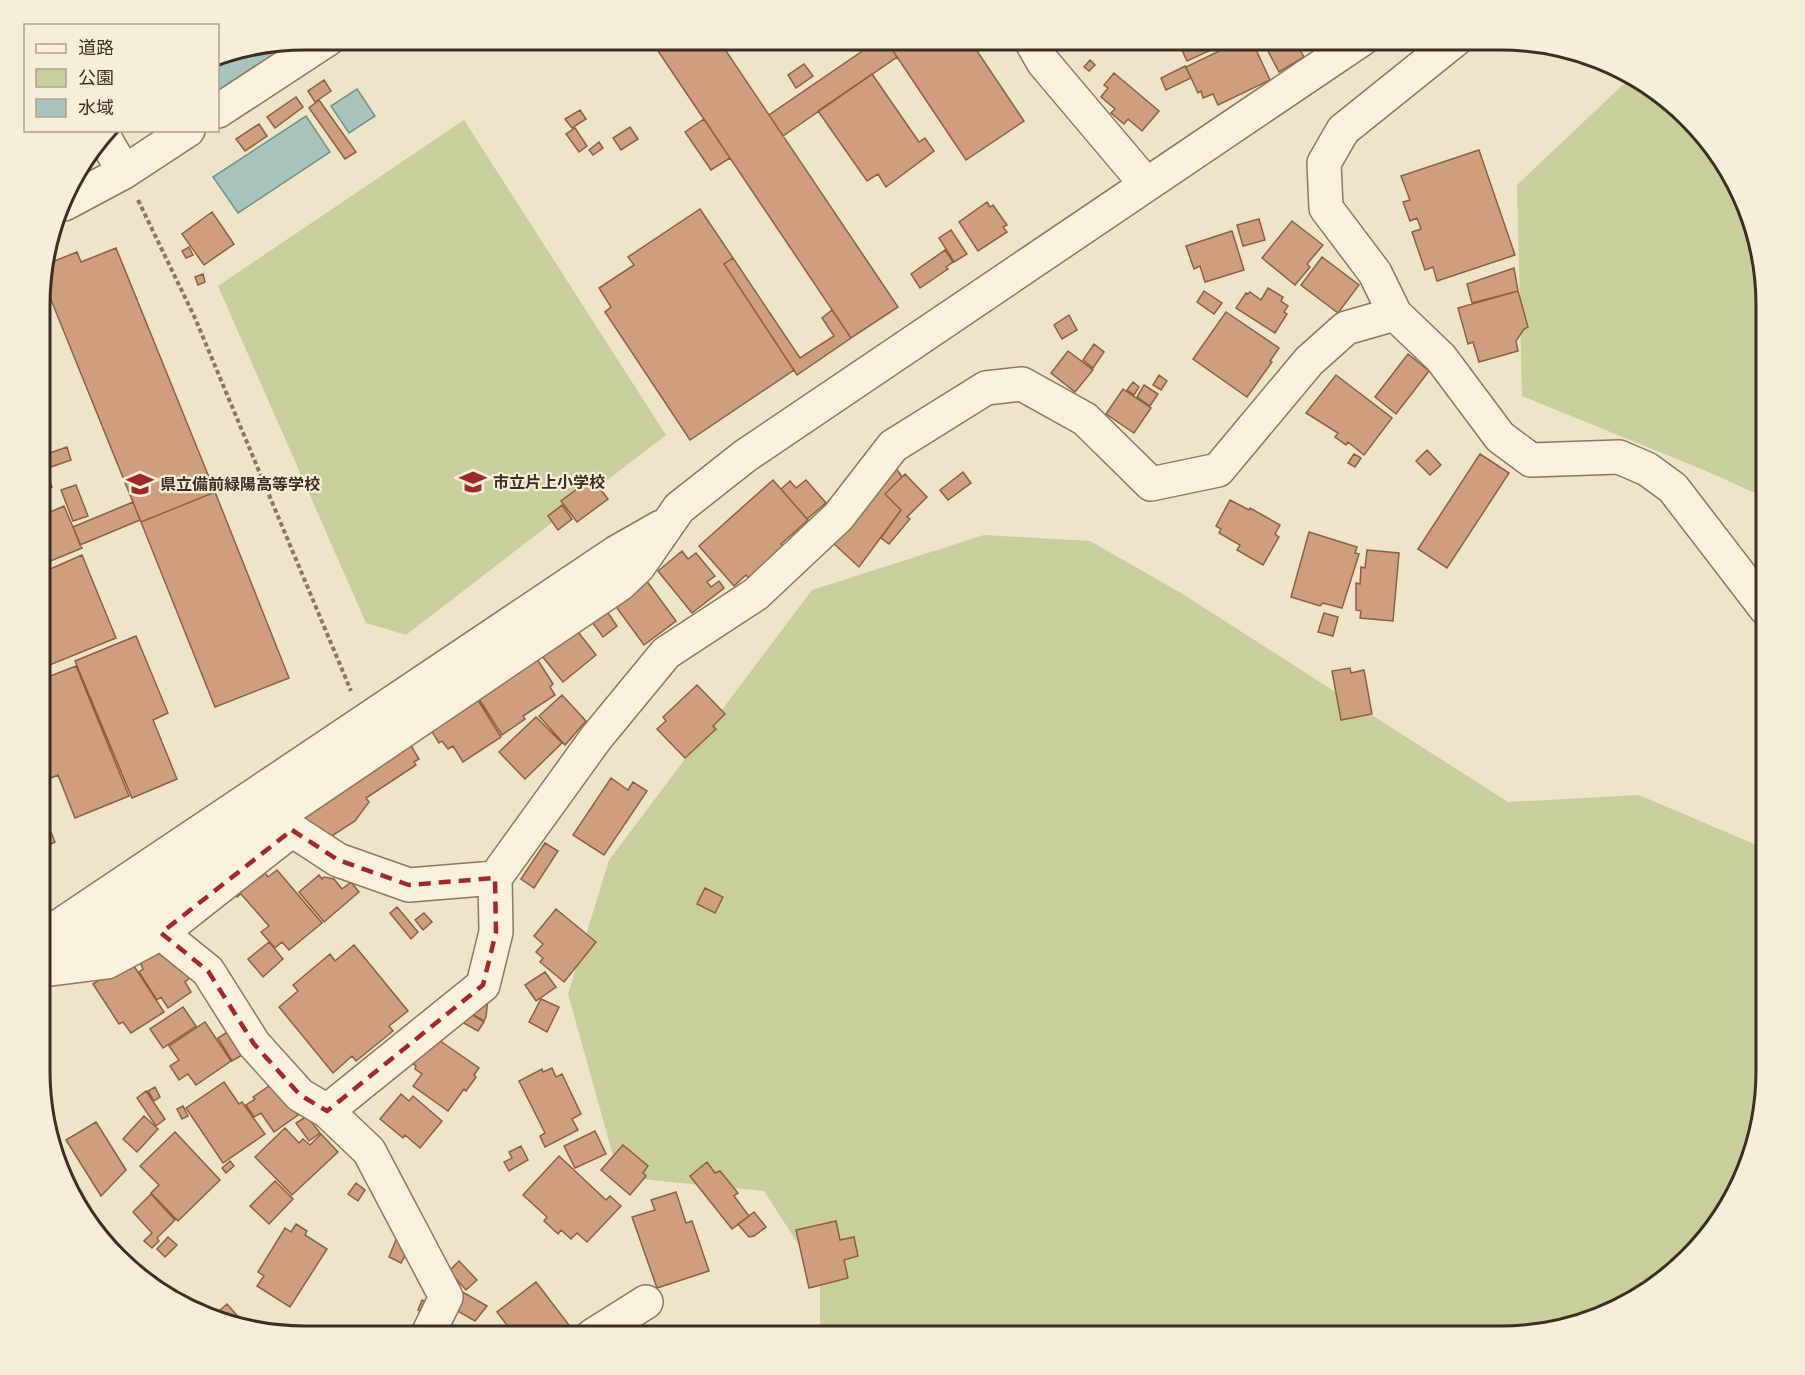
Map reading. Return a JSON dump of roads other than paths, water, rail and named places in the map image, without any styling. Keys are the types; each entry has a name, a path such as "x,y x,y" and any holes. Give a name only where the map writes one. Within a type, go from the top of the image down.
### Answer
{"street":[{"path":"219,110 311,50"},
{"path":"1036,50 1043,62 1146,184"},
{"path":"50,970 291,818 620,584 638,567 679,508 746,456 1346,50"},
{"path":"1441,50 1343,130 1324,163 1326,208 1375,273 1395,314 1441,358 1500,437 1531,460 1619,457 1647,469 1673,488 1756,596"},
{"path":"77,191 113,153 181,132"},
{"path":"327,1111 483,985 496,932 495,878 596,738 666,653 756,594 838,517 893,446 986,388 1022,384 1085,419 1151,484 1218,470 1309,361 1346,328 1395,314"},
{"path":"50,932 616,552 666,524"},
{"path":"291,818 338,860 409,885 495,878"},
{"path":"50,972 107,962 162,933 291,818"},
{"path":"162,933 208,971 254,1044 300,1095 327,1111 369,1151 446,1297 432,1326"},
{"path":"608,1326 646,1302"}],"water":[{"path":"357,89 375,116 349,133 331,106"},
{"path":"306,116 330,152 238,213 213,177"}],"waterway":[{"path":"219,73 244,57"}],"place":[{"name":"市立片上小学校","path":"473,482"},
{"name":"県立備前緑陽高等学校","path":"140,484"}]}
